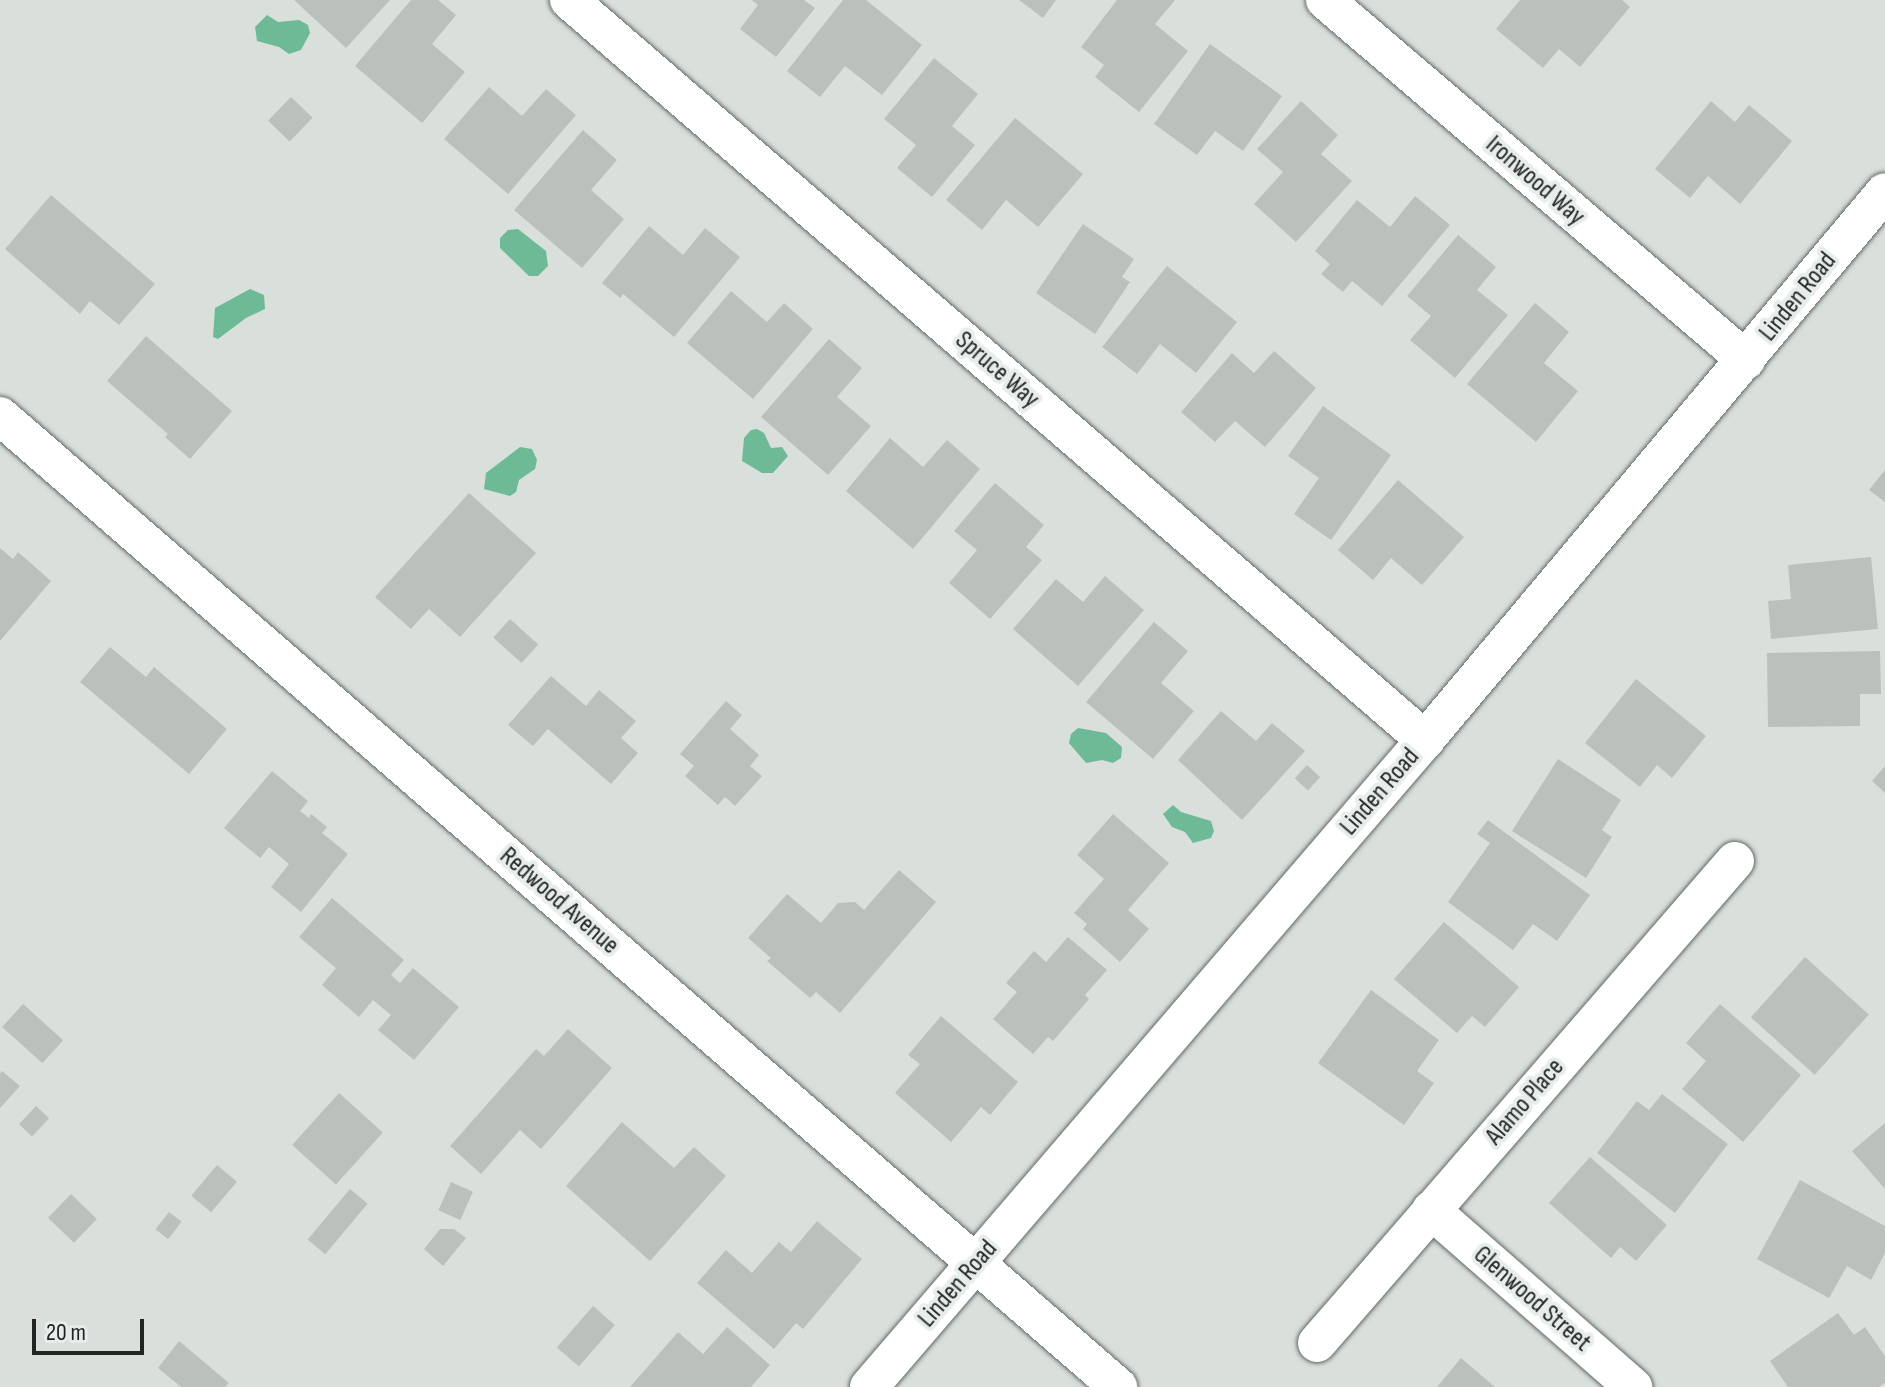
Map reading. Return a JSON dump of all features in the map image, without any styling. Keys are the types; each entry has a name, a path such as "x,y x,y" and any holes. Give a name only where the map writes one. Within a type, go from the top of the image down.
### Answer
{"street":[{"name":"Spruce Way","path":"569,0 1425,740"},
{"name":"Ironwood Way","path":"1325,0 1746,360"},
{"name":"Linden Road","path":"869,1387 1425,740 1885,192"},
{"name":"Redwood Avenue","path":"0,416 1118,1387"},
{"name":"Alamo Place","path":"1317,1343 1735,861"},
{"name":"Glenwood Street","path":"1431,1210 1633,1387"}],"shaded area":[{"path":"267,15 278,22 299,20 308,25 310,33 301,50 289,54 279,47 257,41 255,27"},
{"path":"518,229 546,251 548,266 538,276 529,276 500,248 500,238 508,230"},
{"path":"250,289 264,295 265,309 246,318 218,339 213,337 215,308"},
{"path":"751,430 764,433 771,448 782,447 788,456 773,473 762,473 742,461 744,438"},
{"path":"520,447 532,449 537,460 535,469 519,480 516,492 510,496 484,489 486,473"},
{"path":"1078,728 1106,733 1122,747 1121,758 1113,763 1102,760 1086,763 1069,743 1071,734"},
{"path":"1173,805 1181,812 1211,821 1214,831 1211,838 1193,843 1185,832 1172,827 1163,814"}],"building":[{"path":"294,0 390,0 346,48"},
{"path":"411,0 438,0 456,15 432,44 465,72 422,123 355,66"},
{"path":"752,0 804,0 815,8 776,57 740,29 758,5"},
{"path":"843,0 866,0 922,45 882,95 845,66 820,97 787,71"},
{"path":"1019,0 1056,0 1043,18"},
{"path":"1117,0 1175,0 1155,24 1188,51 1139,112 1095,77 1104,65 1081,47"},
{"path":"1520,0 1622,0 1630,7 1580,67 1559,49 1543,68 1496,29"},
{"path":"1210,44 1282,96 1243,151 1215,131 1197,155 1154,124"},
{"path":"934,58 978,94 952,126 975,145 932,197 897,168 916,145 884,119"},
{"path":"489,87 522,116 546,89 576,115 508,194 444,139"},
{"path":"291,97 313,118 290,142 268,121"},
{"path":"1301,101 1338,135 1321,154 1352,181 1296,242 1254,204 1283,172 1257,149"},
{"path":"1711,101 1735,122 1749,105 1792,141 1740,204 1708,176 1690,198 1655,169"},
{"path":"1015,118 1083,174 1038,227 1006,200 982,230 946,200"},
{"path":"583,130 617,160 591,190 624,219 582,268 514,210"},
{"path":"51,195 155,284 119,325 90,301 80,314 5,249"},
{"path":"1415,196 1450,225 1382,306 1352,281 1343,292 1321,274 1330,264 1315,251 1357,200 1390,227"},
{"path":"1083,224 1134,259 1122,277 1130,282 1095,334 1036,293"},
{"path":"649,226 683,255 705,228 740,257 674,337 623,294 620,298 602,283"},
{"path":"1458,235 1496,267 1477,290 1508,315 1455,378 1410,340 1431,316 1407,296"},
{"path":"1167,266 1237,322 1196,373 1160,344 1137,374 1102,347"},
{"path":"731,291 767,322 784,303 813,329 753,399 687,343"},
{"path":"1535,303 1569,332 1544,363 1578,391 1536,442 1467,384"},
{"path":"146,336 232,411 190,459 165,437 168,434 107,381"},
{"path":"829,339 862,368 837,397 871,426 828,475 761,417"},
{"path":"1274,351 1316,388 1265,447 1235,421 1215,442 1181,412 1232,353 1254,373"},
{"path":"1323,406 1391,455 1331,540 1294,514 1319,478 1288,456"},
{"path":"890,438 923,467 947,440 980,469 913,549 846,491"},
{"path":"1885,470 1885,502 1869,490"},
{"path":"1398,480 1464,537 1422,585 1391,558 1373,580 1338,550"},
{"path":"995,483 1044,525 1026,547 1042,560 990,619 949,583 977,550 954,531"},
{"path":"469,493 536,553 460,637 429,609 411,629 375,597"},
{"path":"0,548 13,559 18,552 51,581 0,641"},
{"path":"1871,557 1878,629 1771,639 1768,601 1791,599 1788,565"},
{"path":"1105,576 1144,610 1078,686 1013,629 1056,579 1083,602"},
{"path":"510,619 538,644 522,663 493,638"},
{"path":"1154,622 1188,651 1161,683 1194,711 1153,759 1086,702"},
{"path":"110,647 146,677 154,667 227,729 189,774 80,682"},
{"path":"1880,651 1881,694 1860,694 1860,726 1768,727 1767,653"},
{"path":"551,676 586,706 599,690 636,721 621,738 638,753 611,784 548,729 533,746 508,725"},
{"path":"1636,679 1706,736 1672,778 1657,765 1640,787 1585,743"},
{"path":"726,701 742,715 730,729 759,755 750,766 762,776 735,806 725,797 718,805 685,776 694,766 680,754"},
{"path":"1221,711 1256,741 1272,723 1305,751 1242,820 1178,760"},
{"path":"1558,759 1621,800 1602,830 1612,837 1586,878 1512,831"},
{"path":"1307,765 1320,777 1308,790 1295,778"},
{"path":"1885,766 1885,793 1872,781"},
{"path":"272,771 308,801 300,811 309,818 311,814 327,827 322,833 348,854 301,912 271,887 289,864 269,847 260,858 224,828"},
{"path":"1113,814 1169,863 1128,910 1149,929 1120,962 1083,929 1087,924 1074,913 1104,879 1077,855"},
{"path":"1488,820 1590,895 1557,941 1533,924 1513,950 1448,902 1490,843 1477,834"},
{"path":"899,870 936,902 840,1013 816,992 810,998 767,961 771,958 748,938 787,894 821,923 838,903 855,902 864,910"},
{"path":"332,898 404,960 391,975 400,983 413,968 459,1007 414,1060 378,1030 391,1015 373,1000 359,1017 322,985 336,968 299,937"},
{"path":"1444,922 1519,987 1485,1027 1472,1016 1457,1033 1394,979"},
{"path":"1068,937 1107,970 1085,995 1089,999 1053,1041 1048,1037 1033,1054 993,1019 1017,992 1006,983 1034,951 1046,962"},
{"path":"1805,957 1869,1015 1815,1075 1751,1017"},
{"path":"1371,990 1439,1040 1417,1071 1434,1083 1404,1125 1318,1063"},
{"path":"23,1004 63,1040 42,1063 2,1027"},
{"path":"1720,1004 1801,1075 1743,1142 1682,1089 1706,1061 1686,1043"},
{"path":"941,1016 1018,1082 990,1115 981,1107 951,1142 895,1093 920,1064 908,1055"},
{"path":"568,1029 612,1068 541,1149 520,1130 481,1174 450,1146 536,1049 544,1056"},
{"path":"2,1071 20,1086 0,1108 0,1074"},
{"path":"339,1093 383,1132 336,1184 292,1145"},
{"path":"1662,1094 1728,1144 1675,1213 1597,1153 1637,1101 1649,1110"},
{"path":"36,1106 49,1118 32,1137 19,1124"},
{"path":"622,1122 674,1168 694,1147 726,1176 650,1261 566,1186"},
{"path":"1885,1123 1885,1189 1852,1151"},
{"path":"1590,1157 1667,1225 1636,1261 1620,1247 1611,1258 1549,1203"},
{"path":"217,1165 237,1182 211,1212 191,1196"},
{"path":"1800,1180 1885,1226 1885,1253 1871,1280 1847,1266 1829,1298 1757,1259"},
{"path":"451,1182 473,1192 460,1220 438,1210"},
{"path":"350,1189 368,1204 325,1254 308,1240"},
{"path":"71,1194 97,1219 74,1243 48,1218"},
{"path":"169,1212 182,1222 168,1239 155,1229"},
{"path":"817,1221 862,1259 803,1329 796,1323 774,1349 697,1283 726,1250 752,1273 779,1242 791,1252"},
{"path":"440,1229 454,1229 466,1238 443,1266 424,1249"},
{"path":"593,1306 615,1325 579,1367 557,1348"},
{"path":"1838,1313 1854,1335 1865,1327 1885,1356 1885,1383 1879,1387 1788,1387 1770,1361"},
{"path":"727,1327 770,1365 751,1387 630,1387 678,1332 703,1354"},
{"path":"179,1341 229,1383 225,1387 181,1387 158,1368"},
{"path":"1461,1358 1495,1387 1437,1387"}]}
